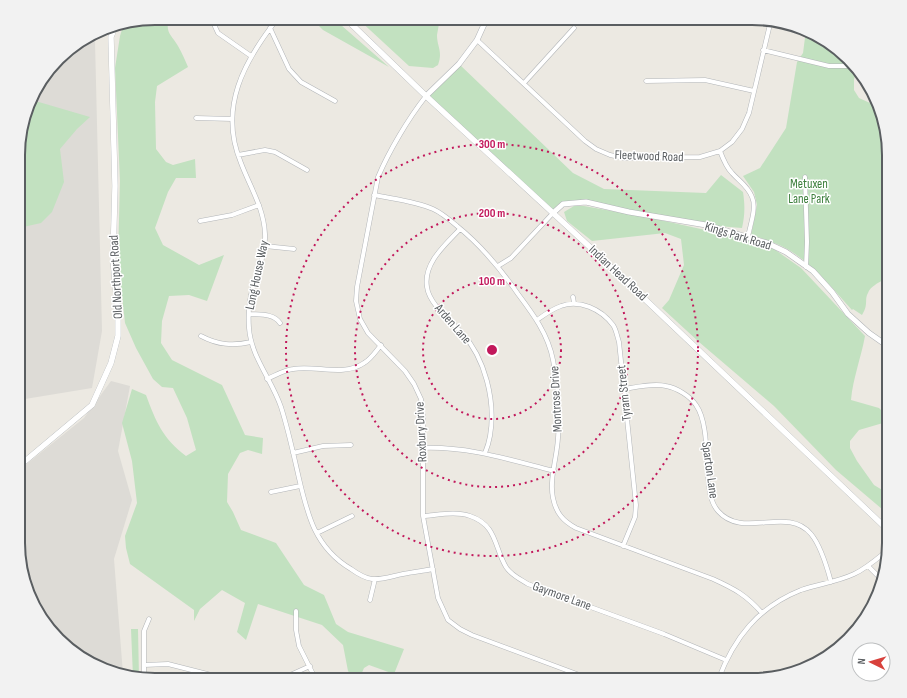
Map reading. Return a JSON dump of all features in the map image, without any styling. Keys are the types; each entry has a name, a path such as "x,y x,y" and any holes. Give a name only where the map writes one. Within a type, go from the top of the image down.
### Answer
{"main road":[{"name":"Indian Head Road","path":"352,25 426,96 592,248 882,524"},
{"name":"Old Northport Road","path":"25,461 92,405 111,363 118,336 118,314 113,259 115,186 111,37 113,32"}],"street":[{"path":"214,25 218,33 251,56"},
{"name":"Long House Way","path":"272,25 251,56 234,97 232,119 234,142 259,205 264,224 265,246 253,288 249,314 251,342 280,405 308,516 326,549 339,562 365,578 375,579"},
{"path":"426,96 458,64 477,40 484,25"},
{"name":"Fleetwood Road","path":"477,40 585,141 596,149 610,155 624,158 700,157 720,151 732,142 742,129 749,113 769,26"},
{"path":"270,28 289,69 301,82 335,101"},
{"path":"524,83 574,28"},
{"path":"763,50 829,66 847,66"},
{"path":"646,81 705,80 754,91"},
{"name":"Roxbury Drive","path":"426,96 418,106 384,162 378,177 357,287 356,301 360,318 368,333 405,371 414,384 421,399 423,416 422,448 424,516 438,598 448,620 460,629 472,635 574,673"},
{"path":"196,118 232,119"},
{"path":"238,155 265,150 275,152 307,170"},
{"path":"720,151 729,169 753,197 754,208 748,237"},
{"path":"805,177 807,242 806,267"},
{"name":"Montrose Drive","path":"374,195 418,204 444,215 480,245 498,266 537,320 545,334 553,359 555,374 559,414 558,439 552,488 557,511 563,521 576,528 733,588 752,601 762,613"},
{"name":"Kings Park Road","path":"553,213 563,204 586,202 629,212 706,225 767,243 786,252 813,271 832,292 848,314 869,333 882,342"},
{"path":"200,221 232,215 259,205"},
{"path":"498,266 511,258 553,213"},
{"name":"Arden Lane","path":"460,229 444,246 431,264 427,274 427,288 432,300 463,334 476,351 484,368 490,395 492,420 490,436 485,453"},
{"path":"265,246 294,250"},
{"path":"537,320 561,306 574,303 573,297"},
{"name":"Tyram Street","path":"574,303 590,307 603,315 613,326 619,342 636,504 635,517 623,546"},
{"path":"249,314 272,316 280,323"},
{"path":"201,336 211,341 226,345 251,342"},
{"path":"267,379 284,371 295,368 342,370 353,368 367,361 381,345"},
{"name":"Sparton Lane","path":"624,389 665,386 677,389 688,397 696,405 702,418 709,488 712,500 718,511 725,517 735,522 747,524 783,522 793,523 803,528 811,534 817,544 826,564 831,582"},
{"path":"293,452 322,446 351,444"},
{"path":"422,448 457,448 485,453 554,471"},
{"path":"271,492 300,486"},
{"name":"Gaymore Lane","path":"424,516 458,514 470,516 482,523 492,532 507,568 517,578 528,584 664,634 726,660"},
{"path":"317,533 352,516"},
{"path":"721,673 726,660 738,639 749,625 762,613 782,599 802,590 855,574 882,555"},
{"path":"868,566 878,576"},
{"path":"370,600 375,579 386,579 433,569"},
{"path":"296,611 296,630 299,646 313,673"},
{"path":"144,673 144,631 149,619"},
{"path":"144,665 168,664 203,673"},
{"path":"295,673 310,666"}],"shaded area":[{"path":"96,39 102,331 92,388 25,399 25,155 29,121 38,97 63,63 69,57"},
{"path":"111,381 130,386 118,451 132,500 114,559 123,669 90,656 69,641 57,629 38,601 27,569 25,552 25,465 84,418"}],"green space":[{"path":"168,25 168,30 188,67 157,86 155,102 156,149 166,162 173,165 195,159 196,178 176,178 168,192 155,228 163,245 199,265 224,255 207,301 189,295 169,296 162,321 161,343 172,360 222,385 245,435 263,438 262,454 248,450 240,453 228,474 227,502 241,530 276,543 304,585 324,595 336,624 348,632 404,649 394,673 369,665 364,668 362,673 350,673 343,645 322,625 258,604 246,640 237,632 245,603 222,590 200,609 194,621 194,610 130,564 125,536 137,503 132,461 122,423 132,389 146,395 153,414 161,429 178,450 186,456 196,450 187,418 173,388 162,387 153,379 136,348 125,323 118,259 120,181 115,68 122,29 129,27"},
{"path":"318,25 341,25 389,67 323,30"},
{"path":"365,25 439,25 437,39 440,53 438,65 433,68 409,66"},
{"name":"Metuxen Lane Park","path":"805,36 817,42 838,57 855,76 854,90 859,98 872,105 880,129 882,155 882,281 870,289 862,315 853,309 852,310 823,278 798,256 780,245 751,235 757,205 754,192 743,176 760,168 786,128 797,62 803,53"},
{"path":"459,64 573,173 604,189 706,193 721,175 743,192 744,219 742,228 706,225 586,202 563,204 553,213 426,96"},
{"path":"36,101 90,117 77,129 60,149 64,182 52,212 41,223 25,227 26,138 29,121"},
{"path":"574,206 584,206 651,218 746,239 774,249 801,268 865,336 853,384 851,400 879,408 882,411 882,423 859,430 850,441 850,448 857,461 874,485 882,490 882,509 836,470 774,406 699,342 662,308 669,300 684,265 681,239 665,233 592,241 567,221 564,212"},
{"path":"131,629 138,629 139,672 133,671"}]}
